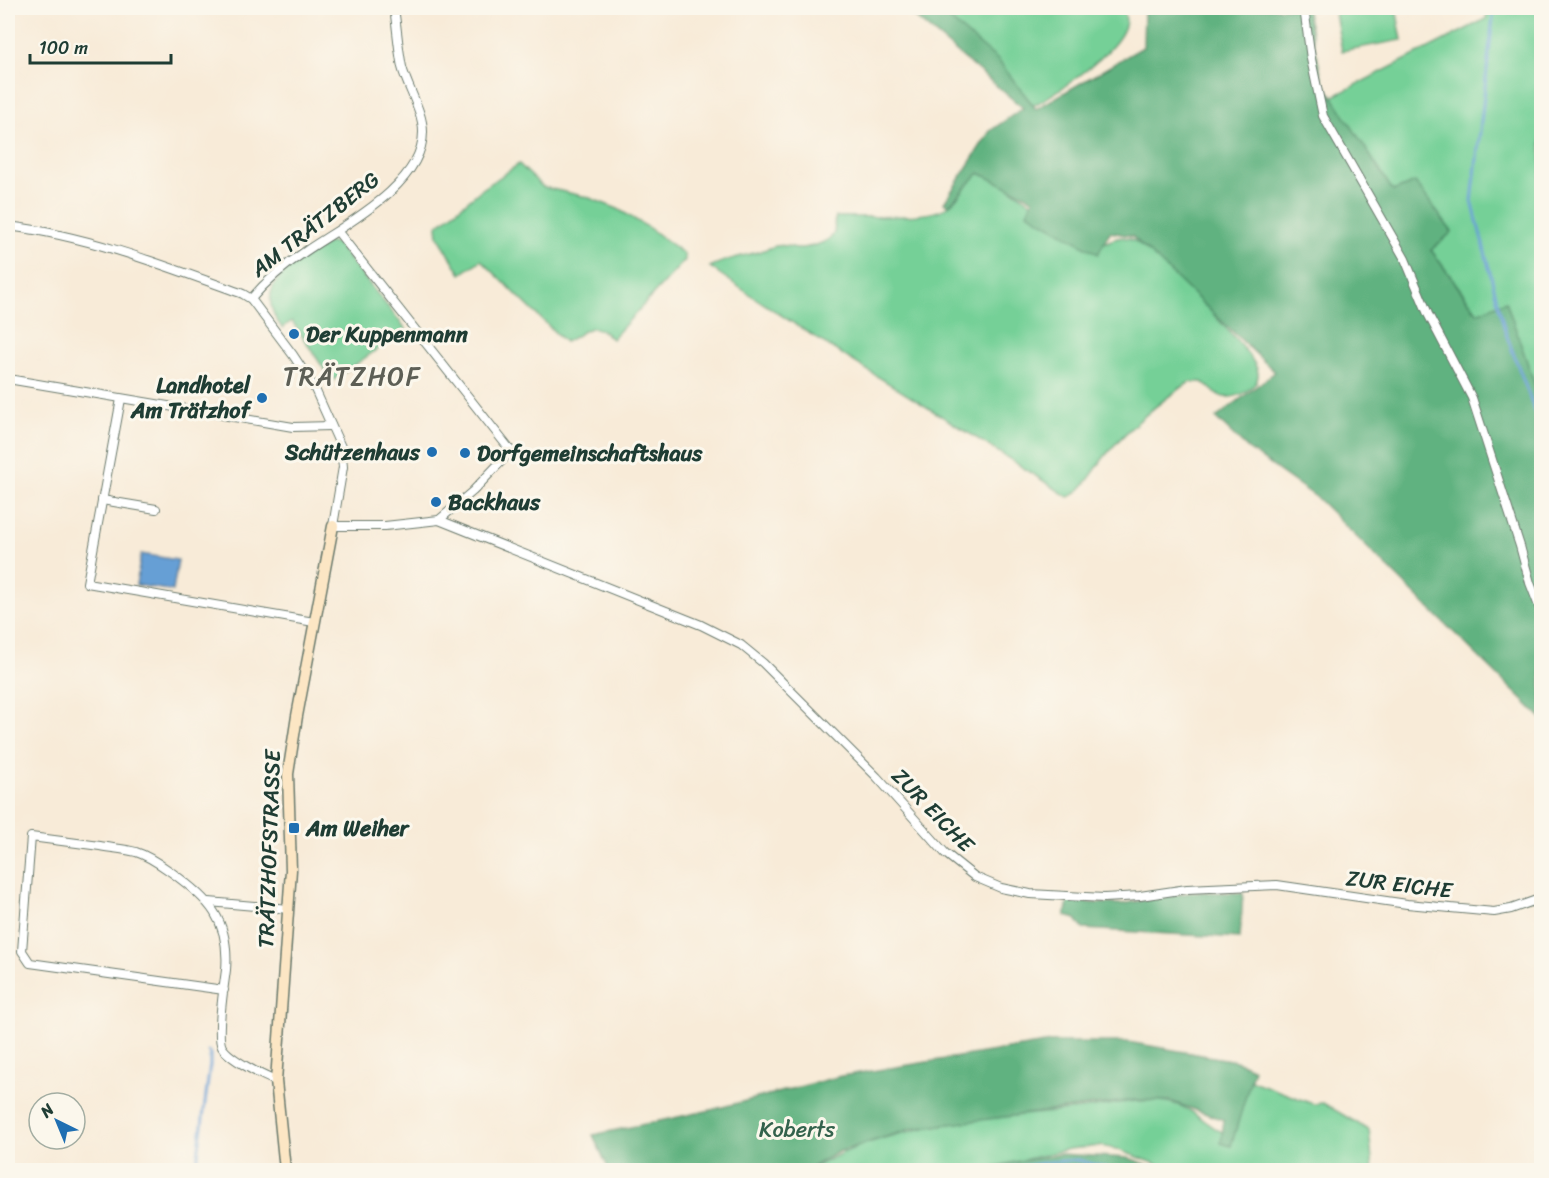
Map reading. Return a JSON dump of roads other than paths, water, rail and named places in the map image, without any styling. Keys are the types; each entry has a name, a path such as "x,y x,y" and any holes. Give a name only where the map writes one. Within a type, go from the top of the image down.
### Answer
{"street":[{"name":"AM TRÄTZBERG","path":"251,299 278,272 307,250 338,232 393,189 414,163 423,142 423,128 402,66 394,8"},
{"path":"1304,8 1311,59 1323,116 1405,259 1428,314 1472,398 1530,583 1542,614"},
{"path":"8,226 54,234 125,252 243,294 251,299"},
{"path":"333,526 385,526 439,520 473,491 511,451 338,232"},
{"name":"TRÄTZHOFSTRASSE","path":"251,299 314,387 344,457 342,479 289,760 288,801 292,849 276,1081 285,1170"},
{"path":"8,379 293,427 331,426"},
{"path":"121,399 87,583 314,622"},
{"path":"102,500 156,510"},
{"name":"ZUR EICHE","path":"439,520 701,625 741,645 785,683 877,777 945,853 975,877 1001,888 1030,894 1104,898 1140,896 1187,889 1277,885 1407,904 1494,912 1542,898"},
{"path":"224,990 30,963 22,951 32,837 126,850 144,855 194,888 215,912 225,939 226,960 224,990 219,1032 221,1046 255,1071 276,1081"},
{"path":"208,902 289,909"}],"water":[{"path":"141,554 178,560 173,591 136,585"}],"waterway":[{"path":"1494,8 1472,201 1505,331 1542,430"},
{"path":"196,1170 210,1065 208,1051"},
{"path":"1001,1170 1078,1160 1115,1170"}],"place":[{"name":"Der Kuppenmann","path":"294,334"},
{"name":"Landhotel Am Trätzhof","path":"262,398"},
{"name":"Schützenhaus","path":"432,452"},
{"name":"Dorfgemeinschaftshaus","path":"465,453"},
{"name":"Backhaus","path":"436,502"},
{"name":"Am Weiher","path":"294,828"}],"district":[{"name":"TRÄTZHOF","path":"352,376"}],"park label":[{"name":"Koberts","path":"797,1129"}]}
